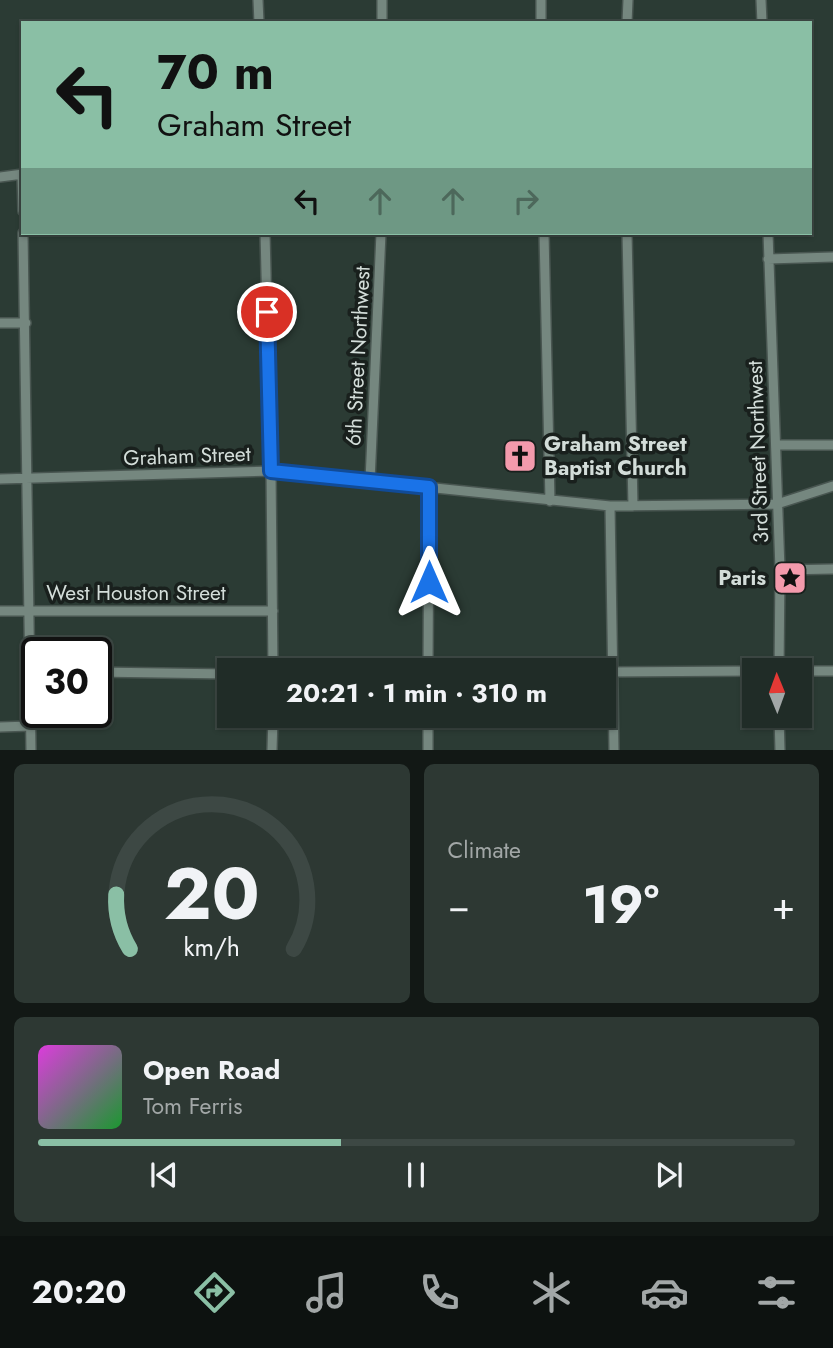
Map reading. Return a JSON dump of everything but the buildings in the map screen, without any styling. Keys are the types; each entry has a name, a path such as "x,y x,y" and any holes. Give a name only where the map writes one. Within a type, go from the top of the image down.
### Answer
{"street":[{"path":"258,0 259,21"},
{"path":"382,0 382,21"},
{"path":"541,0 541,21"},
{"path":"627,21 628,0"},
{"path":"761,0 762,21"},
{"path":"0,177 21,174"},
{"path":"23,235 31,637"},
{"path":"265,235 273,658"},
{"name":"6th Street Northwest","path":"370,481 381,235"},
{"path":"544,235 550,501"},
{"path":"627,235 633,506"},
{"name":"3rd Street Northwest","path":"768,235 780,570 779,658"},
{"path":"768,259 833,257"},
{"path":"0,323 26,323"},
{"path":"776,445 833,445"},
{"name":"Graham Street","path":"0,479 271,471 610,506 777,504 833,486"},
{"path":"428,658 429,487"},
{"path":"608,658 610,506"},
{"path":"780,570 833,569"},
{"name":"West Houston Street","path":"0,611 273,611"},
{"path":"616,672 742,671"},
{"path":"812,671 833,671"},
{"path":"112,672 217,674"},
{"path":"0,727 21,726"},
{"path":"30,728 31,750"},
{"path":"272,750 273,728"},
{"path":"428,728 428,750"},
{"path":"612,728 614,750"},
{"path":"779,728 780,750"}],"place":[{"name":"Graham Street Baptist Church","path":"520,456"},
{"name":"Paris","path":"790,578"}],"route":[{"path":"267,312 271,471 429,487 429,582"}]}
